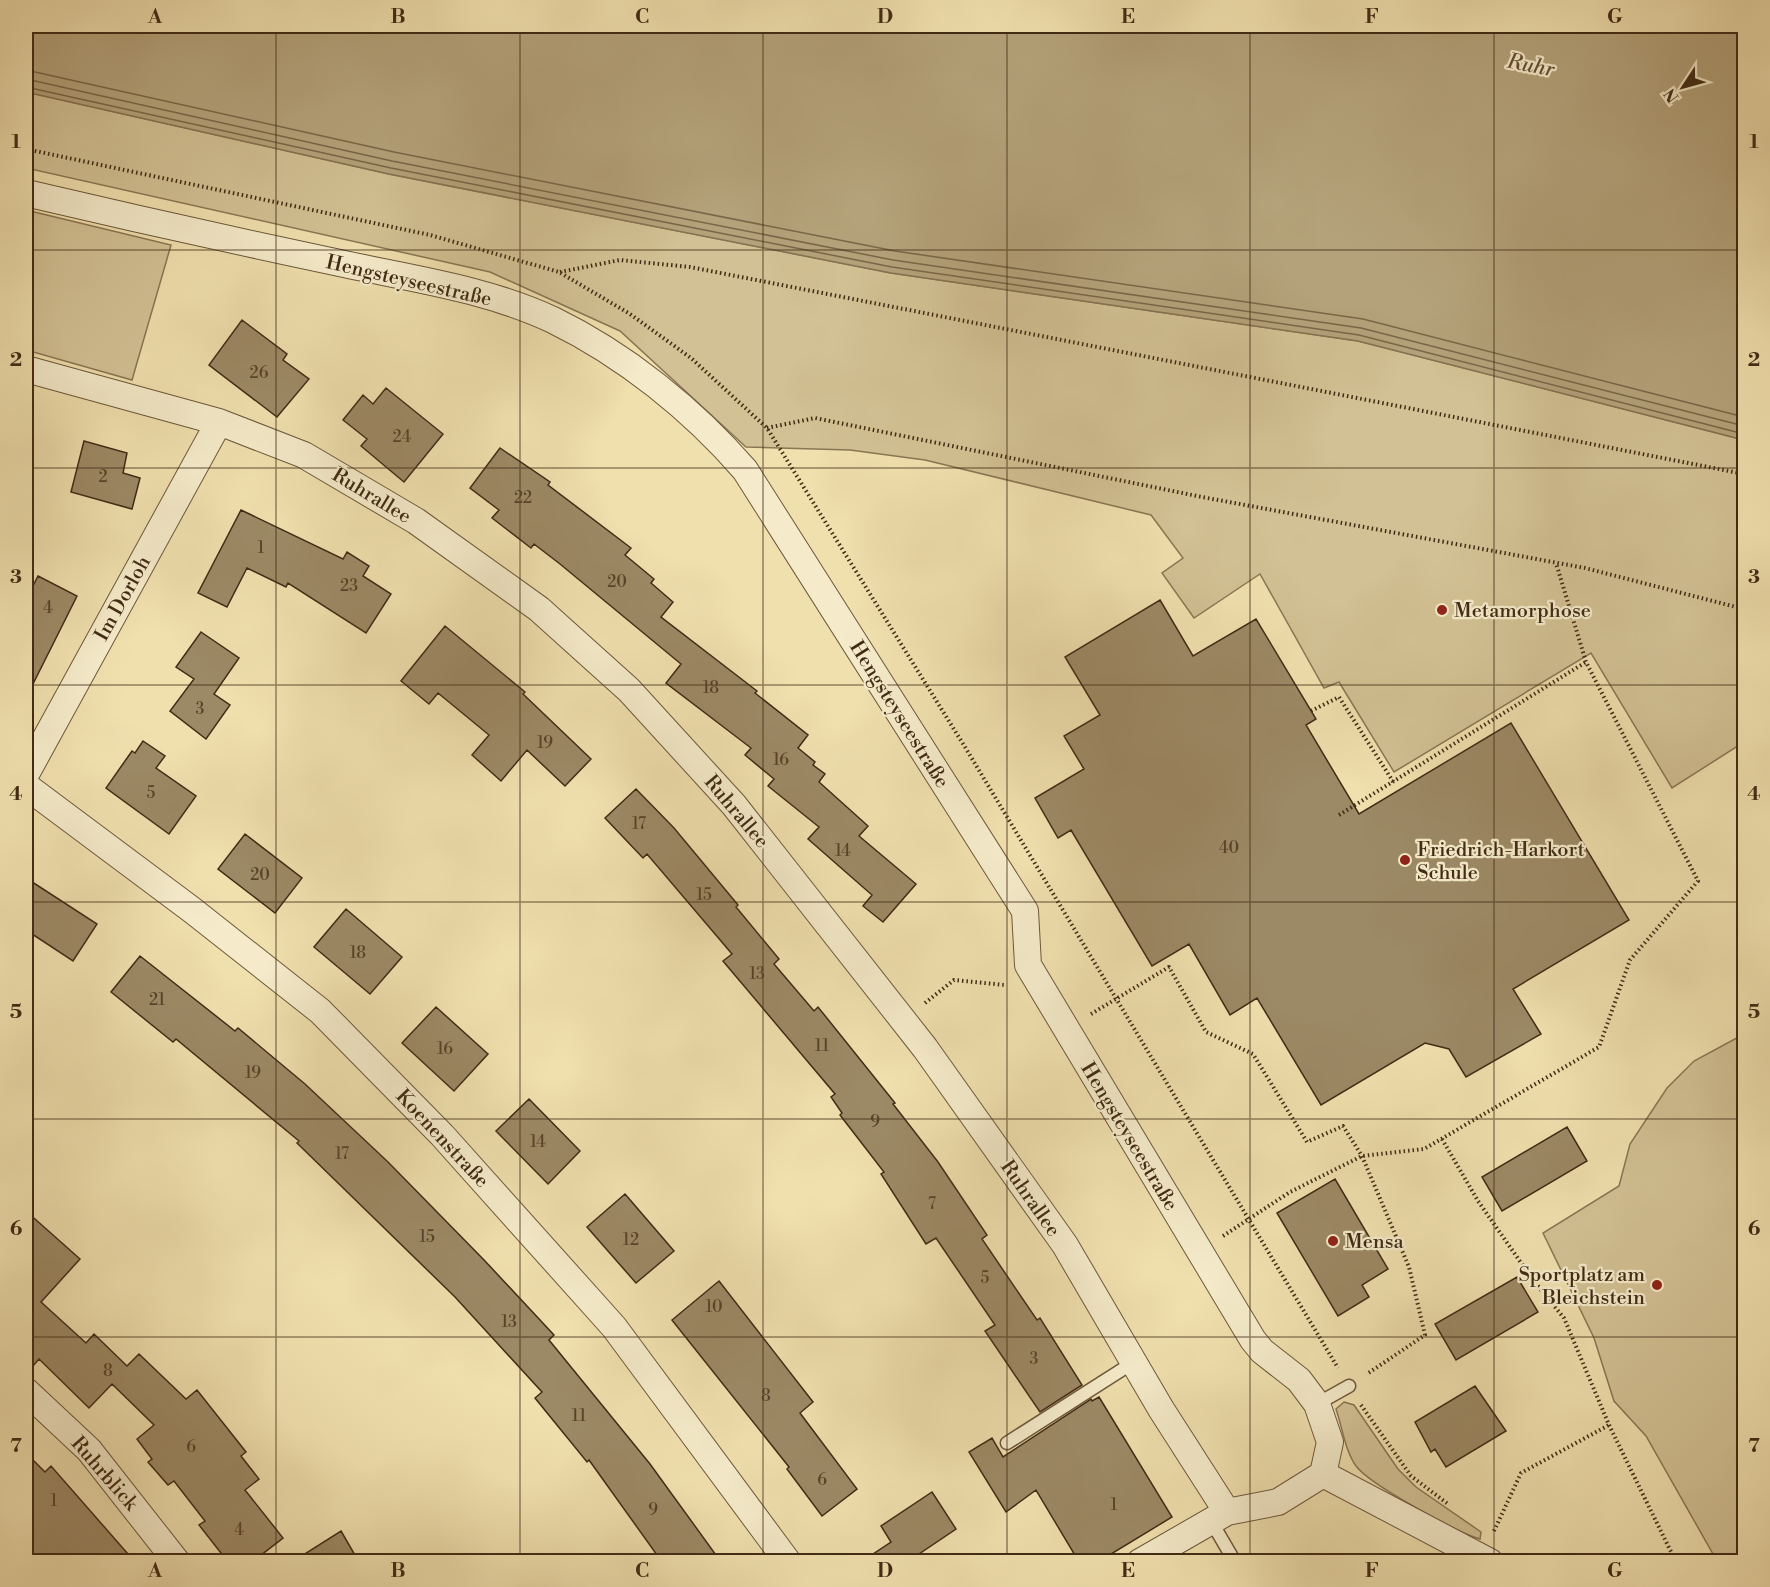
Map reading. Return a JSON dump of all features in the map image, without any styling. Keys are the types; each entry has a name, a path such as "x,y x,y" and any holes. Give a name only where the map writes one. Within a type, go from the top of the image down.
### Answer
{"street":[{"name":"Hengsteyseestraße","path":"26,193 209,236 475,292 542,316 616,357 655,385 721,441 745,470 1025,911 1028,966 1199,1250 1262,1351 1299,1380 1317,1404 1330,1442 1323,1474"},
{"name":"Ruhrallee","path":"26,369 219,422 304,455 416,521 539,609 629,690 734,805 903,1020 1065,1245 1134,1362 1219,1517"},
{"name":"Im Dorloh","path":"26,774 219,422"},
{"name":"Koenenstraße","path":"26,786 192,910 320,1011 442,1135 614,1327 788,1562"},
{"name":"Ruhrblick","path":"26,1391 89,1450 177,1562"},
{"path":"1140,1562 1219,1517 1278,1502 1323,1474 1490,1562"}],"lane":[{"path":"1007,1443 1134,1362"},
{"path":"1317,1404 1349,1386"},
{"path":"1219,1517 1235,1562"}],"path":[{"path":"26,148 430,235 559,272 630,314 691,358 767,428 959,737 1247,1220 1382,1439 1411,1476 1454,1508"},
{"path":"559,272 620,260 690,267 1744,474"},
{"path":"767,428 815,418 1202,497 1556,563 1744,609"},
{"path":"1199,1250 1290,1192 1362,1156 1424,1149 1599,1047 1630,960 1698,881 1586,662 1556,563"},
{"path":"1339,815 1586,662"},
{"path":"1311,711 1339,697 1394,783"},
{"path":"1116,999 1169,968 1206,1032 1253,1054 1307,1142 1343,1126 1362,1156 1409,1267 1425,1335 1379,1365"},
{"path":"903,1020 954,980 985,983"},
{"path":"1442,1139 1485,1211 1533,1280 1564,1318 1609,1425 1676,1562"},
{"path":"1483,1528 1493,1534 1521,1473 1609,1425"}],"shaded area":[{"path":"26,92 389,174 891,273 1358,341 1744,440 1744,742 1672,788 1591,653 1394,772 1339,682 1324,688 1260,574 1194,618 1162,573 1183,558 1151,515 925,460 850,450 746,447 620,331 490,272 26,168"},
{"path":"26,210 171,245 132,380 26,350"},
{"name":"Sportplatz am Bleichstein","path":"1744,1034 1744,1561 1717,1561 1646,1436 1614,1401 1594,1338 1543,1233 1619,1186 1630,1144 1667,1088 1694,1061"},
{"path":"1344,1402 1354,1405 1398,1469 1416,1487 1481,1532 1480,1539 1453,1528 1415,1507 1378,1484 1356,1466 1346,1446 1336,1409"}],"water":[{"name":"Ruhr","path":"26,26 1744,26 1744,440 1358,341 891,273 389,174 26,92"}],"building":[{"path":"242,320 287,354 283,360 309,379 277,417 209,365"},
{"path":"386,388 443,434 404,482 361,446 367,439 343,420 363,395 373,404"},
{"path":"84,441 127,453 123,473 140,478 132,509 71,492"},
{"path":"500,448 550,482 548,485 631,548 625,555 654,579 651,583 673,602 661,617 757,691 755,693 808,735 798,748 815,762 813,765 825,774 819,782 868,826 859,836 916,884 883,922 863,906 872,895 808,839 819,827 768,786 774,779 745,755 751,748 666,683 681,664 560,564 534,544 531,548 492,518 499,510 470,488"},
{"path":"241,510 343,559 347,552 369,566 363,576 391,594 366,633 288,583 286,587 247,568 227,607 198,593"},
{"path":"38,576 77,596 26,698 26,600"},
{"path":"1160,600 1193,656 1256,619 1316,719 1306,725 1359,814 1511,723 1629,920 1513,989 1541,1034 1466,1077 1449,1049 1425,1043 1321,1105 1257,998 1230,1015 1189,944 1152,966 1071,830 1058,838 1035,798 1084,769 1064,736 1100,715 1065,657"},
{"path":"445,626 525,692 523,694 591,759 565,786 527,750 501,781 472,755 489,735 438,693 429,704 401,681"},
{"path":"201,632 239,658 214,694 230,705 206,739 170,711 194,679 176,667"},
{"path":"143,741 165,756 156,768 196,796 169,834 106,788 132,751 135,753"},
{"path":"636,789 674,828 738,905 736,907 779,959 774,964 814,1011 818,1007 895,1103 893,1104 938,1162 987,1235 982,1239 1037,1320 1040,1318 1082,1385 1040,1412 985,1331 995,1325 936,1238 926,1244 881,1174 884,1172 840,1115 842,1113 831,1097 835,1094 723,961 732,954 647,854 643,858 605,818"},
{"path":"245,834 302,878 275,913 218,869"},
{"path":"26,878 97,924 73,961 26,930"},
{"path":"346,909 402,957 370,994 314,947"},
{"path":"140,956 235,1031 238,1028 305,1084 388,1162 485,1261 554,1335 549,1340 650,1464 721,1562 662,1562 589,1460 587,1462 535,1398 542,1392 455,1297 297,1143 299,1141 176,1039 173,1042 111,992"},
{"path":"436,1007 488,1054 454,1091 402,1043"},
{"path":"529,1099 580,1151 548,1184 496,1131"},
{"path":"1567,1127 1587,1161 1502,1211 1482,1177"},
{"name":"Mensa","path":"1335,1179 1388,1269 1362,1285 1369,1297 1338,1316 1277,1213"},
{"path":"625,1194 674,1251 636,1283 587,1227"},
{"path":"26,1211 80,1259 41,1302 86,1343 94,1334 127,1366 139,1354 186,1399 197,1390 246,1452 241,1456 259,1479 245,1490 283,1538 252,1562 228,1562 199,1525 205,1521 174,1481 168,1485 148,1462 152,1459 137,1439 154,1425 112,1384 89,1408 39,1359 26,1374"},
{"path":"1517,1277 1538,1312 1456,1360 1435,1324"},
{"path":"719,1281 813,1402 800,1413 857,1489 822,1516 787,1469 789,1467 672,1320"},
{"path":"1475,1386 1506,1431 1446,1467 1435,1449 1431,1452 1415,1422"},
{"path":"1099,1397 1172,1517 1098,1562 1079,1562 1036,1490 1006,1512 969,1452 992,1438 1003,1457 1091,1399 1092,1401"},
{"path":"26,1453 45,1472 51,1466 135,1562 26,1562"},
{"path":"932,1492 956,1529 907,1562 861,1562 891,1542 881,1526"},
{"path":"341,1531 359,1562 292,1562"}],"place":[{"name":"Metamorphose","path":"1442,610"},
{"name":"Friedrich-Harkort Schule","path":"1405,860"},
{"name":"Mensa","path":"1333,1241"},
{"name":"Sportplatz am Bleichstein","path":"1657,1285"}]}
